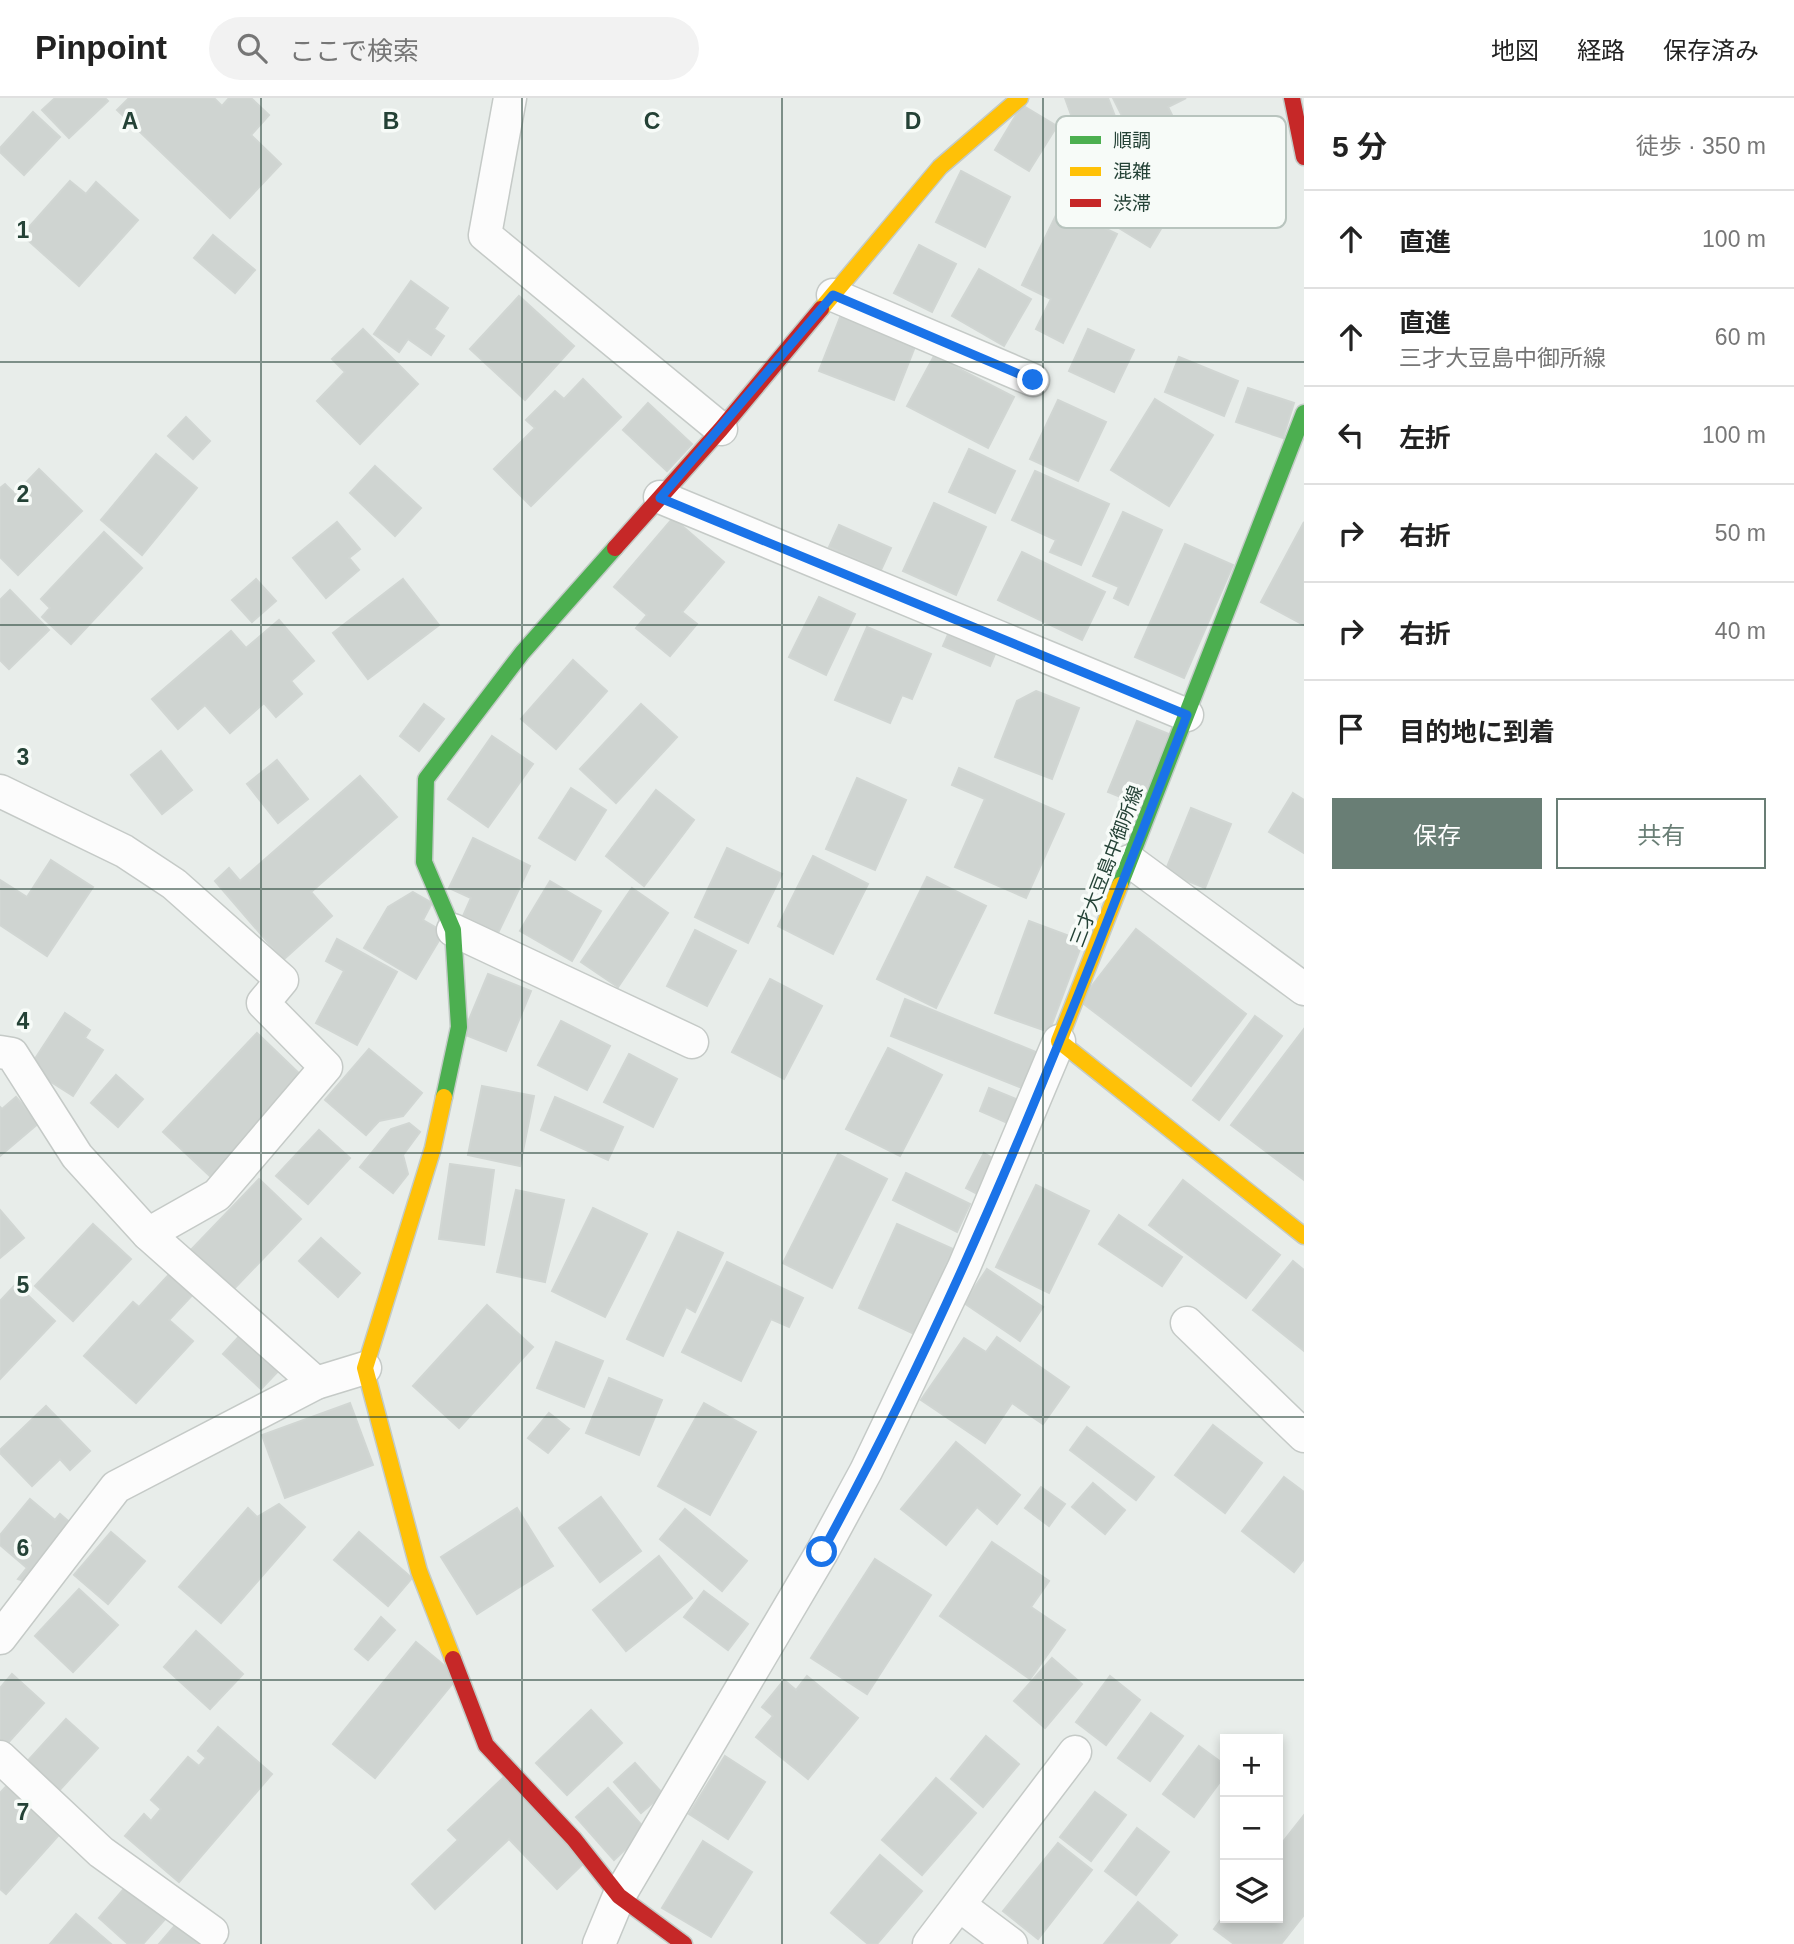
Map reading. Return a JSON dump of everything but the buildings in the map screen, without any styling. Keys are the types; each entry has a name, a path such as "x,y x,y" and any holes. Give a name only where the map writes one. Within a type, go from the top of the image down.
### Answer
{"street":[{"path":"510,98 485,235 721,429"},
{"path":"684,1944 619,1896 574,1839 486,1745 419,1571 365,1368 433,1148 459,1027 453,930 424,862 426,779 522,653 721,429 940,167 1020,98"},
{"path":"1292,98 1304,157"},
{"path":"833,295 1033,380"},
{"name":"三才大豆島中御所線","path":"1059,1041 1304,415"},
{"path":"660,498 1187,715"},
{"path":"0,791 124,851 174,884 282,980 262,1003 326,1067 217,1195 148,1234"},
{"path":"1130,861 1304,989"},
{"path":"453,930 692,1042"},
{"path":"599,1944 619,1896 822,1552 866,1471 964,1268 1059,1041 1304,1236"},
{"path":"0,1052 12,1054 77,1156 148,1234 316,1383"},
{"path":"1187,1323 1304,1436"},
{"path":"6,1618 116,1486 316,1383 365,1368"},
{"path":"929,1944 1075,1752"},
{"path":"0,1757 101,1852 212,1932"},
{"path":"959,1905 1011,1944"}],"traffic: fast":[{"path":"1120,885 1304,413"},
{"path":"444,1097 459,1027 453,930 424,862 426,779 522,653 615,548"}],"traffic: slow":[{"path":"821,309 940,167 1020,98"},
{"path":"1120,885 1059,1041 1304,1236"},
{"path":"444,1097 433,1148 365,1368 419,1571 453,1659"}],"traffic: jam":[{"path":"1292,98 1304,157"},
{"path":"615,548 721,429 821,309"},
{"path":"453,1659 486,1745 574,1839 619,1896 684,1944"}],"route":[{"path":"822,1552 866,1471 964,1268 1059,1041 1187,715 660,498 833,295 1033,380"}]}
